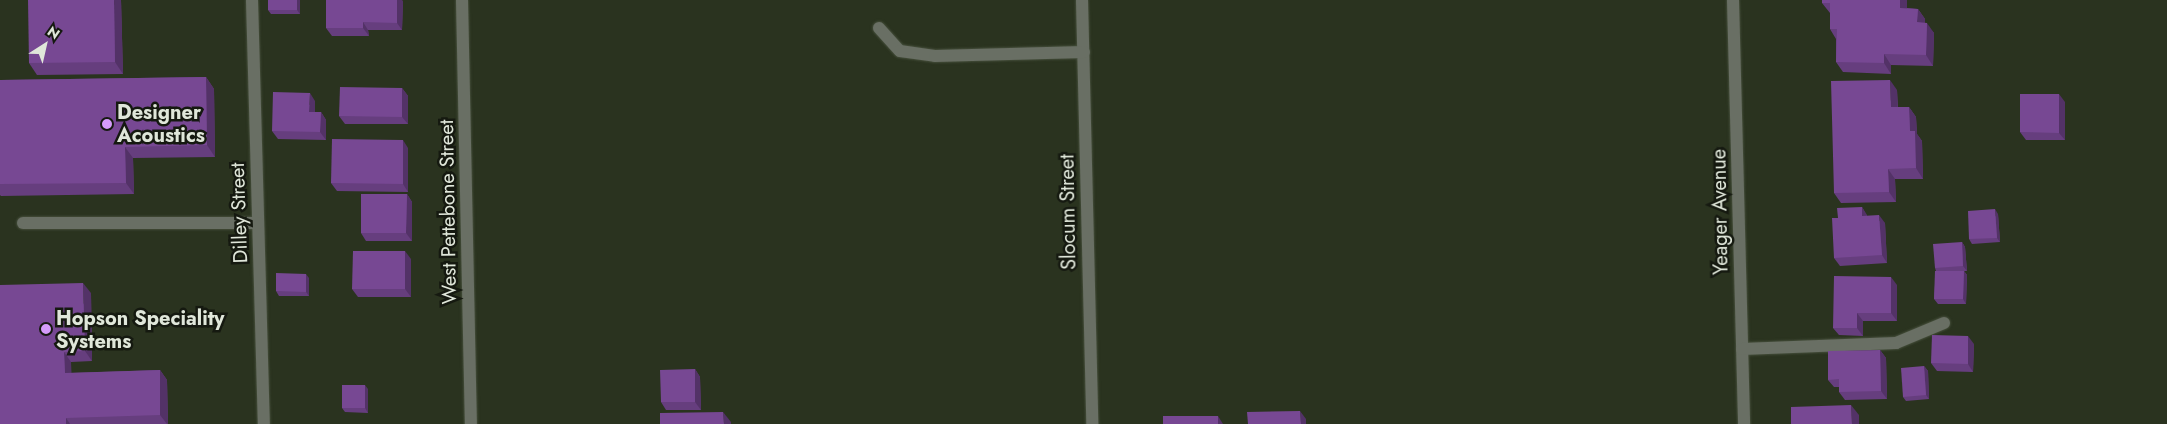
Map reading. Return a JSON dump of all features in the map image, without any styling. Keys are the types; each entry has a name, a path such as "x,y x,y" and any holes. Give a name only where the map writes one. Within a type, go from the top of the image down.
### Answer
{"street":[{"name":"Dilley Street","path":"252,0 264,424"},
{"name":"West Pettebone Street","path":"462,0 470,424"},
{"name":"Slocum Street","path":"1082,0 1092,424"},
{"name":"Yeager Avenue","path":"1733,0 1744,424"},
{"path":"880,28 900,51 935,56 1084,52"},
{"path":"23,223 258,223"},
{"path":"1742,349 1896,343 1944,324"}],"building":[{"path":"28,0 114,0 115,62 29,63"},
{"path":"268,0 297,0 297,10 268,10"},
{"path":"326,0 397,0 397,23 363,22 363,28 326,28"},
{"path":"1822,0 1900,0 1900,8 1918,9 1917,22 1927,23 1926,55 1884,54 1884,63 1836,62 1837,29 1830,29 1830,3 1822,3"},
{"name":"Designer Acoustics","path":"206,77 207,145 125,147 126,183 0,184 0,80"},
{"path":"1890,80 1891,107 1909,107 1910,131 1915,131 1916,168 1888,169 1889,192 1834,193 1831,81"},
{"path":"340,87 402,88 402,117 339,116"},
{"path":"273,92 310,93 309,112 321,112 320,132 272,131"},
{"path":"2020,94 2059,94 2059,133 2020,132"},
{"path":"332,139 403,140 403,184 331,183"},
{"path":"361,194 407,194 406,233 361,233"},
{"path":"1862,207 1862,216 1879,215 1882,255 1834,258 1832,218 1838,218 1837,208"},
{"path":"1995,209 1997,238 1969,239 1968,211"},
{"path":"1962,242 1963,266 1935,268 1933,244"},
{"path":"353,251 405,251 405,289 352,289"},
{"path":"1935,271 1964,271 1963,299 1934,299"},
{"path":"276,273 306,274 306,292 276,291"},
{"path":"1834,276 1891,277 1891,313 1857,313 1857,328 1833,328"},
{"path":"83,283 85,351 64,352 65,373 160,370 160,415 66,418 66,424 0,424 0,285"},
{"path":"1932,335 1968,336 1968,364 1931,363"},
{"path":"1880,350 1881,391 1839,392 1839,379 1828,380 1828,351"},
{"path":"1924,366 1926,395 1903,397 1901,368"},
{"path":"695,369 695,402 661,402 660,370"},
{"path":"342,385 365,385 365,408 342,408"},
{"path":"1851,405 1852,424 1791,424 1791,407"},
{"path":"1300,411 1301,424 1248,424 1247,412"},
{"path":"723,412 724,424 660,424 660,413"},
{"path":"1163,416 1218,416 1218,424 1163,424"}],"place":[{"name":"Designer Acoustics","path":"107,124"},
{"name":"Hopson Speciality Systems","path":"46,329"}]}
